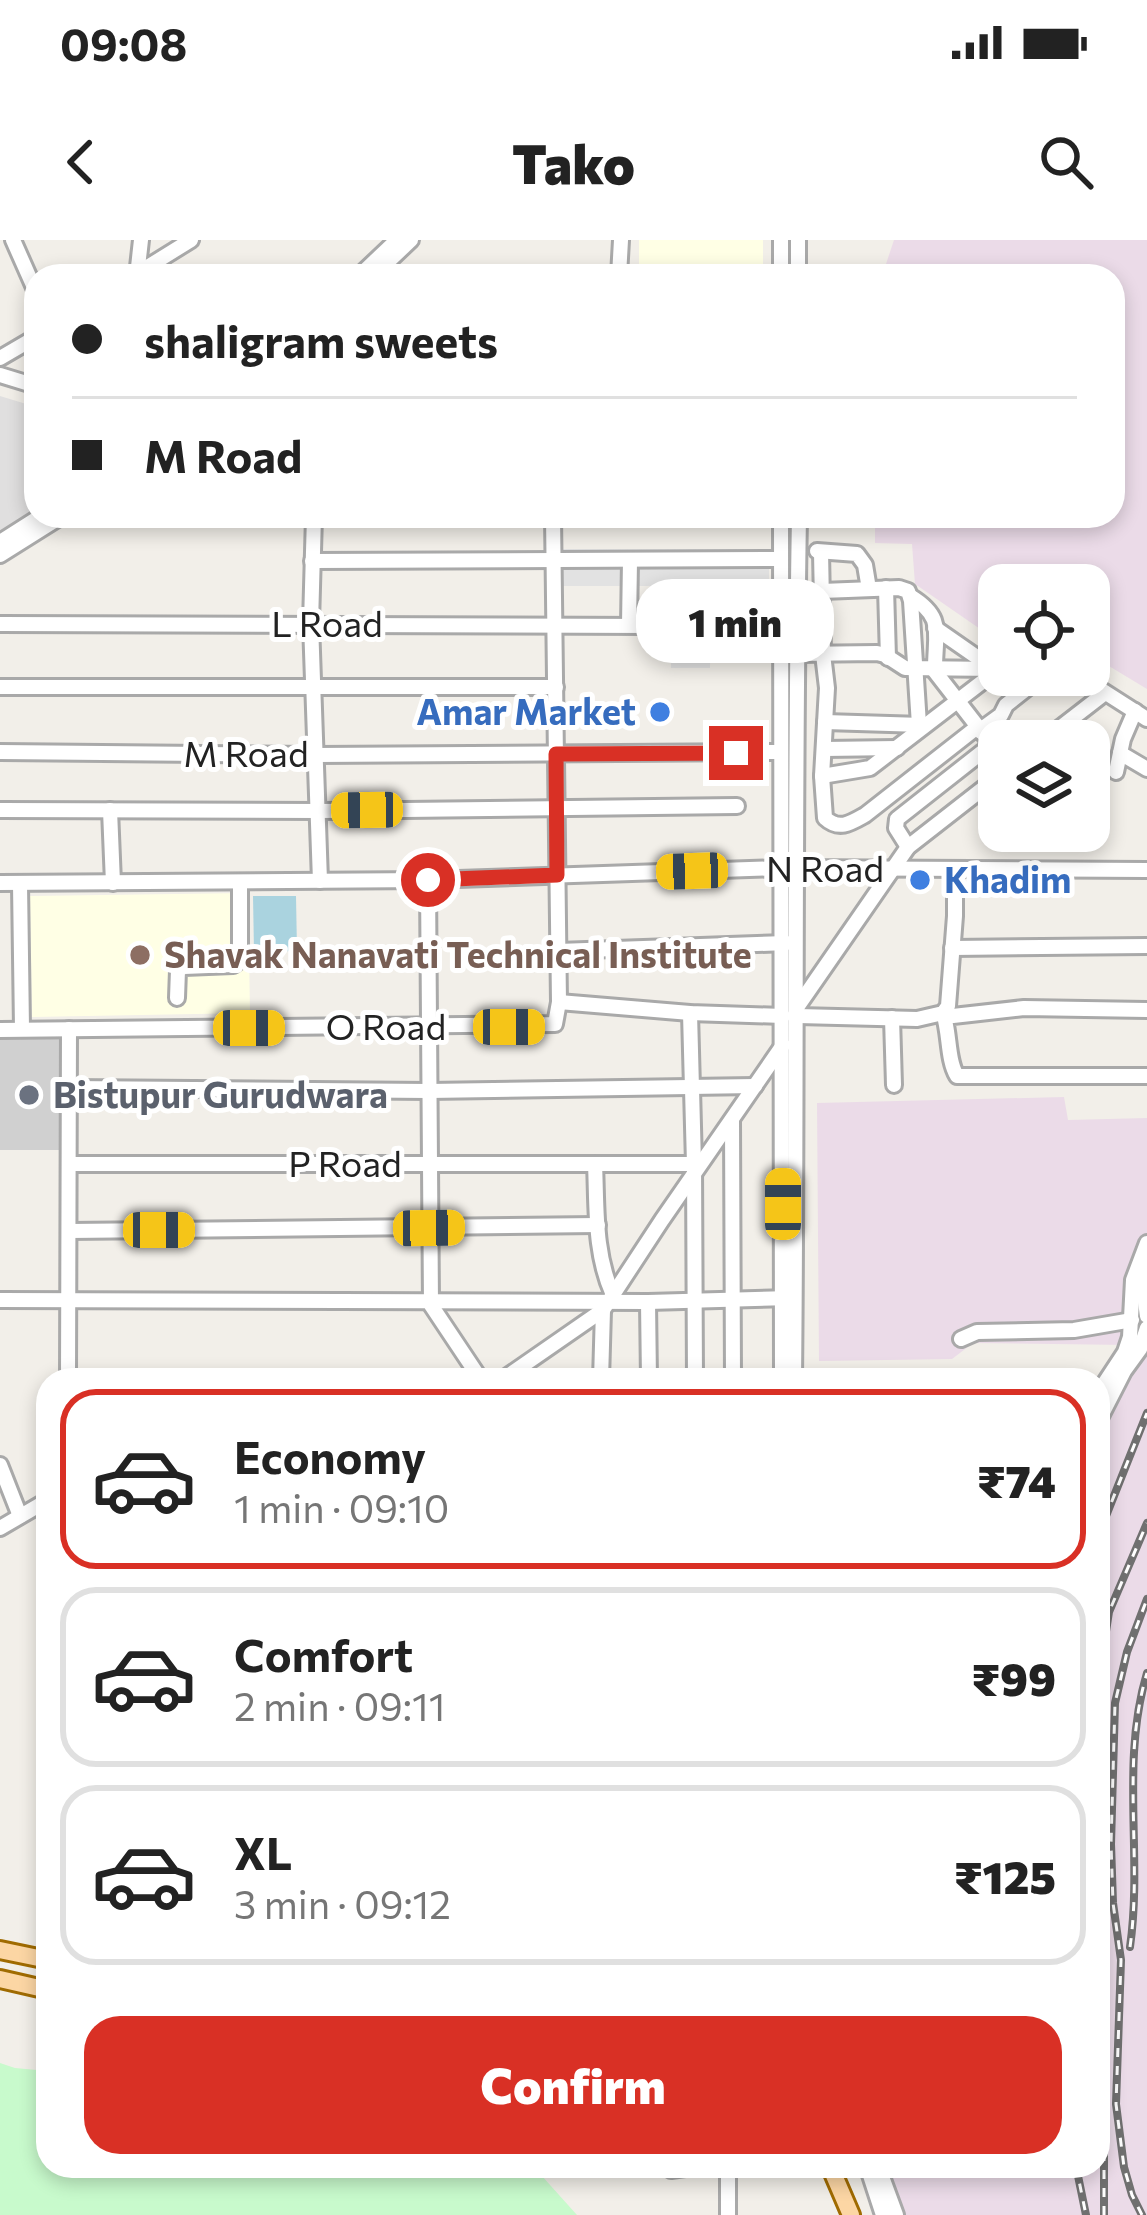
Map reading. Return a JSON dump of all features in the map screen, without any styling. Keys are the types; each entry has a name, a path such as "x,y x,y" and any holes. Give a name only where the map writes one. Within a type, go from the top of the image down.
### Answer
{"main road":[{"path":"0,1950 36,1958"},
{"path":"0,1979 36,1987"},
{"path":"836,2178 856,2215"},
{"path":"845,2178 856,2215"}],"street":[{"path":"153,264 191,240"},
{"path":"372,264 397,240"},
{"path":"386,264 411,240"},
{"path":"0,555 43,528"},
{"path":"313,528 311,623 320,881"},
{"path":"553,528 559,1002 690,1013 933,1017 947,1006 955,870"},
{"path":"781,528 780,752 789,868"},
{"path":"783,1368 790,1298 793,1012 789,868 799,528"},
{"path":"798,551 857,554 865,565 869,589"},
{"path":"821,551 825,818 831,824 849,824 978,729 934,669 932,612 904,589 822,591"},
{"path":"312,561 781,559"},
{"path":"629,626 630,561"},
{"path":"886,588 888,658"},
{"path":"910,596 916,687 927,722"},
{"name":"L Road","path":"6,622 653,626"},
{"path":"935,628 978,658"},
{"path":"797,654 877,653 904,668 978,669"},
{"path":"822,776 870,768 978,685"},
{"path":"0,687 556,687"},
{"path":"994,720 1017,696"},
{"path":"1070,720 1101,696"},
{"path":"1110,696 1141,715 1127,724 1116,772"},
{"path":"825,722 927,722"},
{"path":"824,749 898,748"},
{"name":"M Road","path":"0,752 780,752"},
{"path":"1120,753 1147,769"},
{"path":"908,847 896,828 897,819 978,762"},
{"path":"518,1368 608,1302 694,1169 783,1045 793,1012 908,847 978,794"},
{"path":"0,810 737,806"},
{"path":"110,810 113,883"},
{"name":"N Road","path":"0,883 428,880 789,868 1147,870"},
{"path":"428,880 431,1302 473,1368"},
{"path":"177,998 178,970 233,965 240,960 240,882"},
{"path":"20,884 22,1030"},
{"path":"558,951 790,943"},
{"path":"952,948 1147,946"},
{"name":"O Road","path":"0,1030 555,1024 559,1002"},
{"path":"943,1013 953,1016 1024,1008 1147,1010"},
{"path":"690,1013 695,1368"},
{"path":"943,1013 957,1076 1147,1076"},
{"path":"892,1018 894,1085"},
{"path":"68,1368 69,1029"},
{"path":"783,1045 793,1368"},
{"path":"69,1088 429,1091 755,1086"},
{"path":"732,1120 733,1368"},
{"name":"P Road","path":"69,1164 596,1164 694,1169"},
{"path":"596,1164 608,1302 602,1368"},
{"path":"69,1231 598,1226"},
{"path":"1110,1375 1142,1322 1133,1280 1147,1243"},
{"path":"1110,1398 1140,1349 1147,1268"},
{"path":"0,1300 648,1302 790,1298"},
{"path":"648,1302 649,1368"},
{"path":"961,1340 976,1332 1074,1330 1142,1322"},
{"path":"0,1465 20,1516"},
{"path":"0,1528 36,1507"},
{"path":"728,2178 728,2215"},
{"path":"871,2178 883,2215"},
{"path":"882,2178 896,2215"}],"shaded area":[{"path":"639,240 763,240 763,264 639,264"},
{"path":"894,240 1147,240 1147,689 1110,667 1110,564 978,564 978,628 915,584 912,544 875,543 875,528 1125,528 1125,264 886,264"},
{"path":"0,396 24,403 24,524 0,540"},
{"path":"560,549 769,549 769,586 711,586 710,668 671,668 670,586 560,586"},
{"name":"Shavak Nanavati Technical Institute","path":"248,893 250,1013 32,1017 30,896"},
{"name":"Bistupur Gurudwara","path":"0,1039 59,1039 59,1150 0,1150"},
{"path":"1064,1097 1068,1120 1147,1118 1147,2215 883,2215 866,2178 1110,2178 1110,1372 1127,1345 973,1343 952,1359 819,1361 817,1103"}],"green space":[{"path":"0,2063 36,2070 36,2178 544,2178 577,2215 0,2215"}],"water":[{"path":"253,896 296,896 297,951 254,952"}],"railway":[{"path":"1110,1506 1147,1413"},
{"path":"1110,1610 1147,1523"},
{"path":"1142,2215 1124,2167 1116,2104 1121,1960 1111,1844 1115,1703 1147,1599"},
{"path":"1130,1947 1135,1741 1147,1673"},
{"path":"1078,2178 1086,2215"},
{"path":"1104,2178 1104,2215"}],"place":[{"name":"Amar Market","path":"660,712"},
{"name":"Khadim","path":"920,880"},
{"name":"Shavak Nanavati Technical Institute","path":"140,955"},
{"name":"Bistupur Gurudwara","path":"29,1095"}],"route":[{"path":"428,880 557,875 556,754 736,753"}]}
